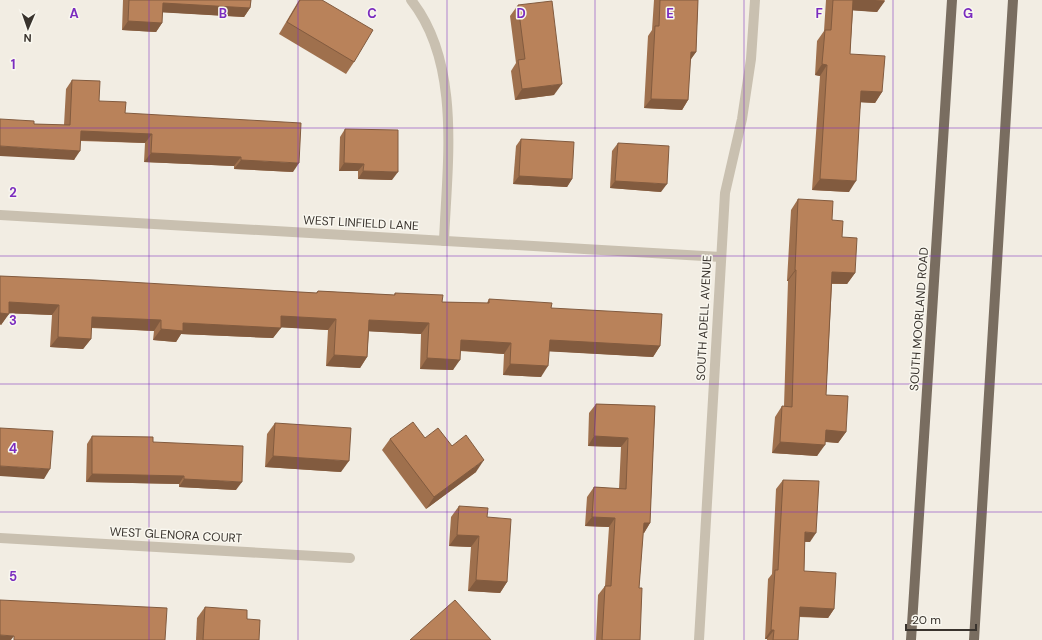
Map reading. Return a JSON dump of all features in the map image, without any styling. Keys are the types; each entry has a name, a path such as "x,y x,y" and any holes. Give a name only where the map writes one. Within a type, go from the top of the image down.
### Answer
{"main road":[{"name":"SOUTH MOORLAND ROAD","path":"911,640 952,0"},
{"path":"974,640 1013,0"}],"street":[{"path":"411,0 433,40 440,60 447,94 448,124 444,241"},
{"name":"SOUTH ADELL AVENUE","path":"699,640 725,193 742,119 752,59 755,0"},
{"name":"WEST LINFIELD LANE","path":"0,215 721,257"},
{"name":"WEST GLENORA COURT","path":"0,538 350,558"}],"building":[{"path":"129,0 251,0 250,8 163,3 162,23 128,21"},
{"path":"300,0 322,0 373,30 354,62 287,22"},
{"path":"660,0 698,0 696,52 691,52 688,100 651,99 655,26 659,26"},
{"path":"833,0 853,0 850,54 885,56 882,92 861,91 856,181 820,179 827,65 822,64 825,30 831,30"},
{"path":"552,1 562,84 522,89 518,60 525,59 518,5"},
{"path":"72,80 100,81 99,101 126,102 125,113 301,123 299,163 241,160 241,157 151,153 152,134 81,131 80,151 0,146 0,119 34,121 34,124 70,125"},
{"path":"345,129 398,130 398,172 363,171 364,164 344,163"},
{"path":"521,139 574,142 572,179 519,176"},
{"path":"618,143 669,146 667,184 615,181"},
{"path":"798,199 833,201 832,220 843,221 842,237 857,238 855,273 832,272 826,395 848,396 846,432 826,430 825,445 780,442 782,406 792,407"},
{"path":"0,276 317,293 318,291 395,295 395,293 443,295 442,302 489,303 489,299 552,303 551,308 662,314 660,346 550,340 548,366 510,364 511,343 461,340 460,360 427,358 429,323 369,320 367,357 334,355 336,319 281,316 281,328 183,323 183,331 161,329 161,320 92,317 91,339 58,337 59,305 9,302 9,314 0,313"},
{"path":"596,404 655,406 650,523 644,523 639,588 642,588 640,640 602,640 605,586 611,586 615,518 592,517 594,487 626,489 628,438 594,436"},
{"path":"413,422 425,438 438,428 452,446 466,435 484,460 434,497 390,439"},
{"path":"275,423 351,428 349,461 273,456"},
{"path":"0,428 53,431 50,469 0,466"},
{"path":"92,436 153,437 153,442 243,446 242,482 184,479 184,476 92,474"},
{"path":"783,480 819,481 816,533 805,532 804,571 836,573 834,609 800,607 798,640 773,640 774,630 771,630 775,570 778,570"},
{"path":"459,506 488,508 487,517 511,519 507,582 476,580 479,536 457,535"},
{"path":"0,600 167,608 165,640 14,640 14,636 0,635"},
{"path":"455,600 491,640 410,640"},
{"path":"205,607 247,610 247,619 260,620 259,640 203,640"}]}
